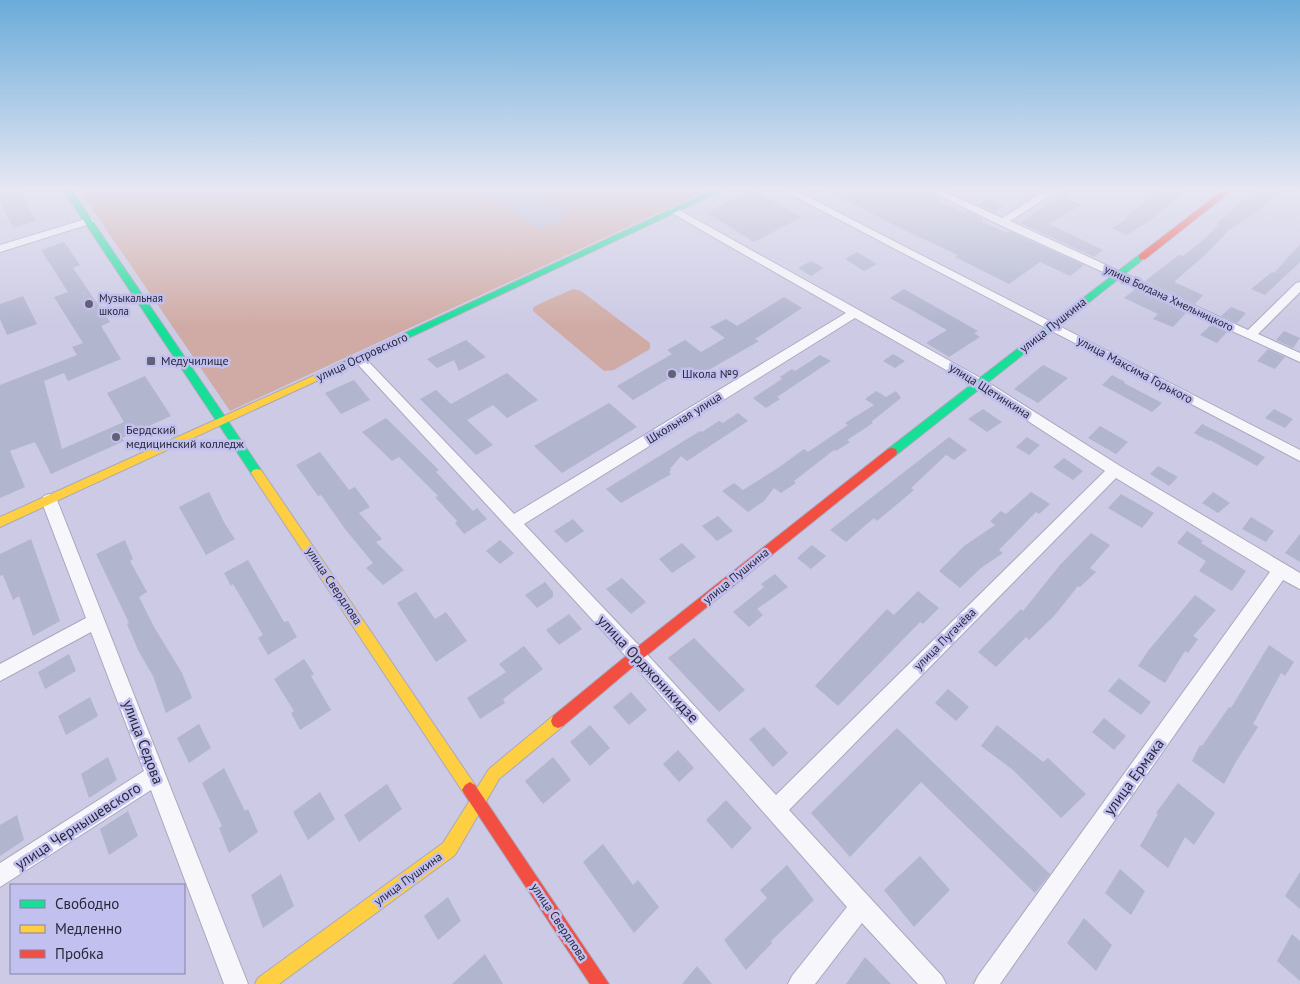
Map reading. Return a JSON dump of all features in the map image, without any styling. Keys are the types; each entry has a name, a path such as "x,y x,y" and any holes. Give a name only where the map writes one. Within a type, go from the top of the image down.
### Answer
{"street":[{"path":"0,250 49,234"},
{"name":"улица Свердлова","path":"98,234 600,984"},
{"name":"улица Островского","path":"0,522 223,421 623,234"},
{"name":"улица Щетинкина","path":"716,234 980,383 1115,470 1300,582"},
{"name":"улица Максима Горького","path":"873,234 1300,456"},
{"name":"улица Богдана Хмельницкого","path":"1029,234 1300,358"},
{"name":"улица Пушкина","path":"264,984 449,849 494,774 636,656 1171,234"},
{"path":"1250,335 1300,285"},
{"name":"Школьная улица","path":"512,523 855,312"},
{"name":"улица Орджоникидзе","path":"359,358 636,656 776,809 861,907 934,984"},
{"name":"улица Пугачёва","path":"776,809 1115,470"},
{"name":"улица Седова","path":"49,500 236,984"},
{"name":"улица Ермака","path":"986,984 1281,570"},
{"path":"0,673 96,621"},
{"name":"улица Чернышевского","path":"0,876 156,776"},
{"path":"800,984 861,907"}],"shaded area":[{"path":"109,234 613,234 230,411"},
{"path":"573,289 581,291 650,343 650,349 614,370 604,371 533,311 533,308 537,305"}],"building":[{"path":"741,234 770,234 754,242"},
{"path":"913,234 1015,234 1084,265 1070,276 1040,262 1009,284 955,257 958,255"},
{"path":"1044,234 1070,234 1103,250 1094,257"},
{"path":"1209,234 1225,234 1205,255 1174,282 1203,295 1195,304 1145,281 1179,255 1183,256"},
{"path":"64,242 80,265 73,268 110,322 101,326 121,359 68,381 64,373 44,381 62,449 124,422 107,393 145,376 171,416 122,438 124,441 51,474 35,442 10,451 25,487 0,498 0,385 77,355 72,347 83,343 54,297 68,292 41,250"},
{"path":"1300,244 1300,262 1265,295 1251,289 1272,272 1274,273"},
{"path":"857,252 877,264 864,271 845,259"},
{"path":"811,261 824,268 811,276 798,268"},
{"path":"904,289 978,331 974,333 980,337 949,357 926,343 947,330 890,298"},
{"path":"1135,289 1187,312 1173,327 1153,319 1158,314 1124,298"},
{"path":"23,296 37,324 7,335 0,319 0,304"},
{"path":"784,297 802,308 755,339 759,341 700,375 689,367 633,400 617,386 672,354 667,350 685,340 701,352 725,338 710,327 726,319 737,326"},
{"path":"1231,307 1246,313 1237,323 1221,316"},
{"path":"1212,324 1228,331 1217,343 1200,335"},
{"path":"1284,331 1300,338 1293,348 1276,340"},
{"path":"466,340 486,357 459,371 454,360 437,368 427,359"},
{"path":"1268,349 1285,357 1275,369 1257,361"},
{"path":"893,354 905,361 895,368 883,361"},
{"path":"820,355 831,361 777,397 780,399 766,408 753,398 782,379 780,377 792,369 795,371"},
{"path":"1043,365 1068,378 1038,403 1014,389"},
{"path":"507,373 538,400 507,418 493,405 467,420 493,445 476,455 420,399 436,390 451,404"},
{"path":"1112,375 1162,403 1152,412 1102,385"},
{"path":"354,380 370,400 341,414 325,393"},
{"path":"876,391 886,397 896,391 901,398 871,422 873,423 847,440 850,442 836,451 834,450 794,481 796,483 781,493 774,488 764,501 748,512 722,491 734,483 743,490 804,449 808,452 848,425 845,423 874,405 865,399"},
{"path":"609,403 637,427 562,473 534,446"},
{"path":"983,409 1002,422 987,432 968,419"},
{"path":"1274,409 1293,419 1285,428 1265,418"},
{"path":"738,413 748,421 687,461 681,456 670,469 669,472 671,474 621,503 606,489 700,431 702,432 719,421 723,423"},
{"path":"386,418 439,470 436,472 473,511 477,508 487,519 464,534 455,523 457,521 435,497 438,496 399,457 392,461 362,432"},
{"path":"1202,424 1265,457 1257,466 1194,433"},
{"path":"1100,426 1128,442 1116,454 1088,438"},
{"path":"949,437 967,450 954,460 946,455 911,488 914,490 877,521 874,518 846,542 830,530"},
{"path":"1027,437 1040,445 1029,455 1016,447"},
{"path":"320,452 349,490 355,487 370,507 359,513 382,539 376,542 404,570 383,585 366,568 373,563 345,529 321,495 318,496 296,465"},
{"path":"1064,458 1083,471 1073,480 1053,467"},
{"path":"1158,466 1178,477 1169,486 1150,474"},
{"path":"209,492 235,539 206,555 179,507"},
{"path":"1031,492 1050,504 1039,514 1036,512 999,550 1003,553 981,568 960,588 939,571 964,546 995,525 990,521 1001,511 1006,514"},
{"path":"1213,492 1230,503 1218,513 1202,503"},
{"path":"1121,494 1154,513 1142,528 1108,508"},
{"path":"718,516 733,531 717,541 702,526"},
{"path":"1251,517 1274,531 1266,542 1242,529"},
{"path":"573,519 584,531 566,543 554,531"},
{"path":"1187,531 1203,541 1201,543 1246,571 1232,591 1199,571 1206,561 1177,543"},
{"path":"1091,533 1110,545 1090,568 1096,572 1080,587 1078,586 1054,616 1029,640 1026,637 996,667 978,652 1021,609 1023,611 1060,565"},
{"path":"1300,534 1300,562 1285,553"},
{"path":"31,539 60,621 33,636 19,596 13,600 3,575 0,576 0,554"},
{"path":"125,540 133,559 130,561 147,592 139,597 154,627 182,673 192,698 166,713 153,676 139,652 127,624 129,623 96,554"},
{"path":"500,540 514,553 500,564 486,551"},
{"path":"682,543 696,557 672,573 659,559"},
{"path":"812,545 826,556 811,569 797,558"},
{"path":"248,560 284,622 288,621 297,637 268,655 258,638 263,635 233,584 231,586 224,573"},
{"path":"775,574 788,587 757,609 763,615 749,627 733,612 764,587 761,584"},
{"path":"622,578 646,602 631,614 606,589"},
{"path":"545,582 553,592 553,597 537,608 525,595"},
{"path":"918,591 939,608 923,624 920,622 838,706 815,686 887,609 894,615"},
{"path":"416,592 435,619 446,612 467,641 436,662 397,603"},
{"path":"1195,595 1216,610 1193,636 1198,639 1188,653 1185,651 1165,683 1138,666 1148,651"},
{"path":"569,614 582,629 559,645 546,630"},
{"path":"694,638 745,690 719,712 668,658"},
{"path":"1269,645 1294,662 1285,676 1281,673 1253,724 1258,727 1224,784 1192,761 1200,745 1202,746 1229,707 1231,708"},
{"path":"524,646 543,669 503,699 505,703 480,719 467,698 506,672 499,664"},
{"path":"69,654 76,671 45,689 38,672"},
{"path":"304,659 314,674 311,676 331,710 300,730 291,713 294,711 274,679"},
{"path":"1119,678 1151,702 1141,715 1108,691"},
{"path":"948,689 969,707 956,721 935,703"},
{"path":"631,692 647,710 629,725 613,707"},
{"path":"90,697 98,716 66,735 58,716"},
{"path":"1104,718 1126,736 1114,750 1092,732"},
{"path":"199,724 211,748 189,763 177,738"},
{"path":"590,725 610,748 590,766 570,742"},
{"path":"997,725 1043,762 1048,758 1086,794 1061,818 1013,770 981,746"},
{"path":"764,727 788,753 773,767 749,739"},
{"path":"897,728 1050,874 1035,893 921,782 850,857 811,813"},
{"path":"678,750 694,768 679,782 663,764"},
{"path":"108,757 117,780 89,798 81,774"},
{"path":"553,757 571,780 543,804 525,781"},
{"path":"224,768 245,811 248,809 258,832 229,853 219,828 222,826 202,783"},
{"path":"1178,783 1215,813 1194,845 1185,837 1168,868 1140,846 1158,814 1156,813"},
{"path":"387,784 402,809 359,842 344,815"},
{"path":"320,792 335,819 308,840 293,812"},
{"path":"726,800 752,828 732,849 706,820"},
{"path":"128,811 138,836 109,855 100,829"},
{"path":"17,815 24,840 0,856 0,825"},
{"path":"603,844 633,885 638,880 659,907 634,933 583,862"},
{"path":"920,856 950,890 914,927 884,890"},
{"path":"787,865 814,900 771,941 772,943 746,970 724,940 767,898 760,890"},
{"path":"1120,869 1145,891 1131,915 1105,893"},
{"path":"1300,872 1300,909 1285,896"},
{"path":"281,874 294,906 263,928 251,895"},
{"path":"448,897 461,921 438,940 424,916"},
{"path":"1084,918 1112,945 1096,971 1067,943"},
{"path":"1292,934 1300,941 1300,981 1277,961"},
{"path":"485,954 503,984 452,984"},
{"path":"865,957 891,984 846,984"},
{"path":"697,966 712,984 682,984"}],"traffic: fast":[{"path":"97,234 257,473"},
{"path":"333,370 625,234"},
{"path":"892,452 1142,257"}],"traffic: slow":[{"path":"0,522 333,370"},
{"path":"257,473 470,790"},
{"path":"264,984 449,849 494,774 558,721"}],"traffic: jam":[{"path":"1142,257 1172,234"},
{"path":"558,721 636,656 892,452"},
{"path":"470,790 600,984"}],"place":[{"name":"Музыкальная школа","path":"89,304"},
{"name":"Медучилище","path":"151,361"},
{"name":"Школа №9","path":"672,374"},
{"name":"Бердский медицинский колледж","path":"116,437"}]}
